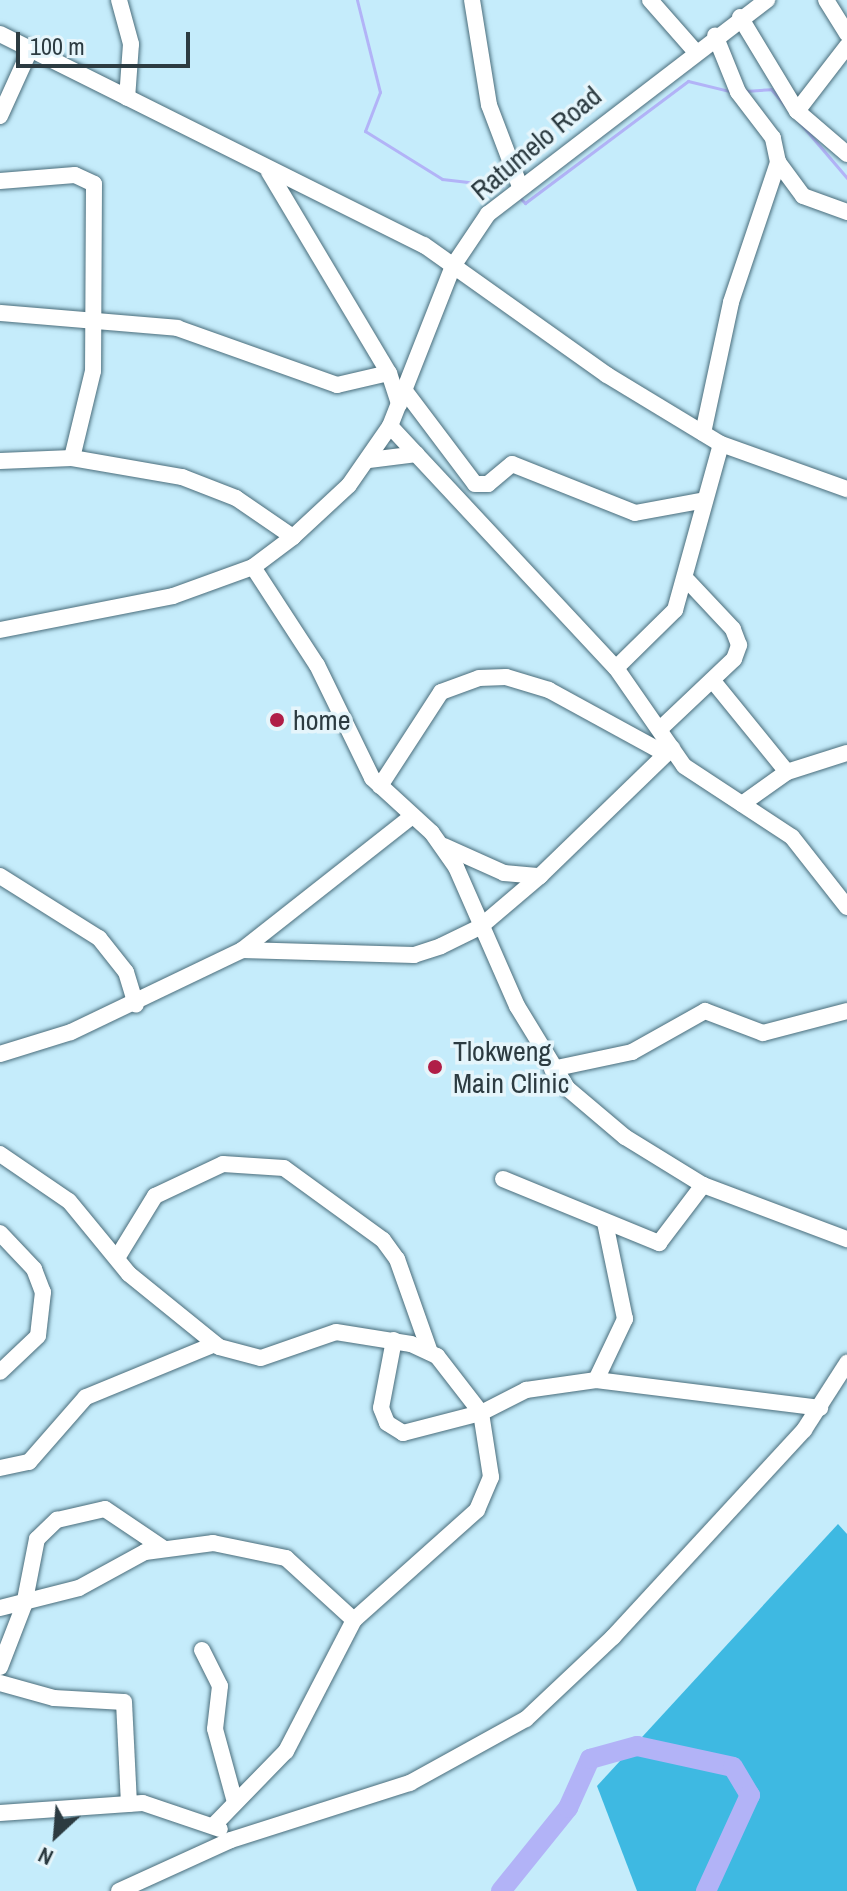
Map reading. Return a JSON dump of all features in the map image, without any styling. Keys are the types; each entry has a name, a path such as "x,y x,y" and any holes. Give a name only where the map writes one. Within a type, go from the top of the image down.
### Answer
{"street":[{"path":"119,0 131,44 127,98"},
{"path":"472,0 489,105 519,184"},
{"path":"650,0 694,50"},
{"name":"Ratumelo Road","path":"0,630 173,596 253,567 293,537 369,460 390,426 453,266 519,184 694,50 767,0"},
{"path":"826,0 847,34"},
{"path":"740,17 797,111 847,154"},
{"path":"0,34 269,172 424,245 721,444 847,489"},
{"path":"715,35 738,92 773,138 778,162 803,196"},
{"path":"797,111 847,46"},
{"path":"0,116 30,50"},
{"path":"703,433 731,302 768,202 778,162"},
{"path":"269,172 402,398 475,484 488,484 513,464 635,513 705,500"},
{"path":"0,181 81,175 94,184 93,371 72,458"},
{"path":"768,202 803,196 847,212"},
{"path":"0,313 93,325 130,321 198,333 337,385 389,373"},
{"path":"390,426 616,668 660,729 669,751"},
{"path":"616,668 660,629 688,581 705,500 721,444"},
{"path":"369,460 417,454"},
{"path":"0,461 72,458 182,477 236,498 293,537"},
{"path":"253,567 292,621 354,749 380,786 444,846 504,873 540,876"},
{"path":"660,729 734,659 738,637 688,581"},
{"path":"380,786 441,692 479,678 528,681 669,751 702,783 742,804 792,837 847,907"},
{"path":"713,681 787,772"},
{"path":"242,950 414,955 480,927 540,876 669,751"},
{"path":"742,804 787,772 847,753"},
{"path":"0,1054 136,1004 242,950 412,816"},
{"path":"444,846 480,927 552,1069 594,1114 703,1185 847,1239"},
{"path":"0,876 99,938 126,972 136,1004"},
{"path":"552,1069 632,1052 705,1011 763,1033 847,1011"},
{"path":"0,1154 69,1201 117,1258 215,1344 261,1358 336,1332 394,1340 430,1352"},
{"path":"117,1258 155,1196 223,1164 284,1168 383,1240 397,1259 430,1352 481,1413 491,1477 477,1510 354,1620 286,1751 215,1824"},
{"path":"503,1179 663,1243 703,1185"},
{"path":"596,1380 625,1319 605,1222"},
{"path":"0,1233 34,1269 43,1292 38,1336 0,1372"},
{"path":"394,1340 381,1408 394,1429 422,1433 481,1413 512,1394 596,1380 820,1408"},
{"path":"0,1468 29,1462 86,1397 215,1344"},
{"path":"119,1891 231,1840 410,1783 526,1719 613,1637 820,1408 847,1363"},
{"path":"0,1667 24,1605 37,1539 78,1510 118,1513 163,1548"},
{"path":"0,1608 24,1605 163,1548 213,1543 274,1553 354,1620"},
{"path":"202,1650 220,1686 215,1729 235,1802"},
{"path":"0,1683 54,1698 124,1702 129,1804"},
{"path":"0,1813 129,1804 172,1808 215,1824 231,1840"}],"shaded area":[{"path":"838,1524 847,1534 847,1891 637,1891 597,1786"}],"waterway":[{"path":"357,0 380,92 365,131 442,179 503,186"},
{"path":"521,199 525,203 688,81 733,92"},
{"path":"745,91 771,89 847,178"},
{"path":"501,1891 568,1808 590,1759 637,1746 733,1767 750,1795 706,1891"}],"place":[{"name":"home","path":"277,720"},
{"name":"Tlokweng Main Clinic","path":"435,1067"}]}
